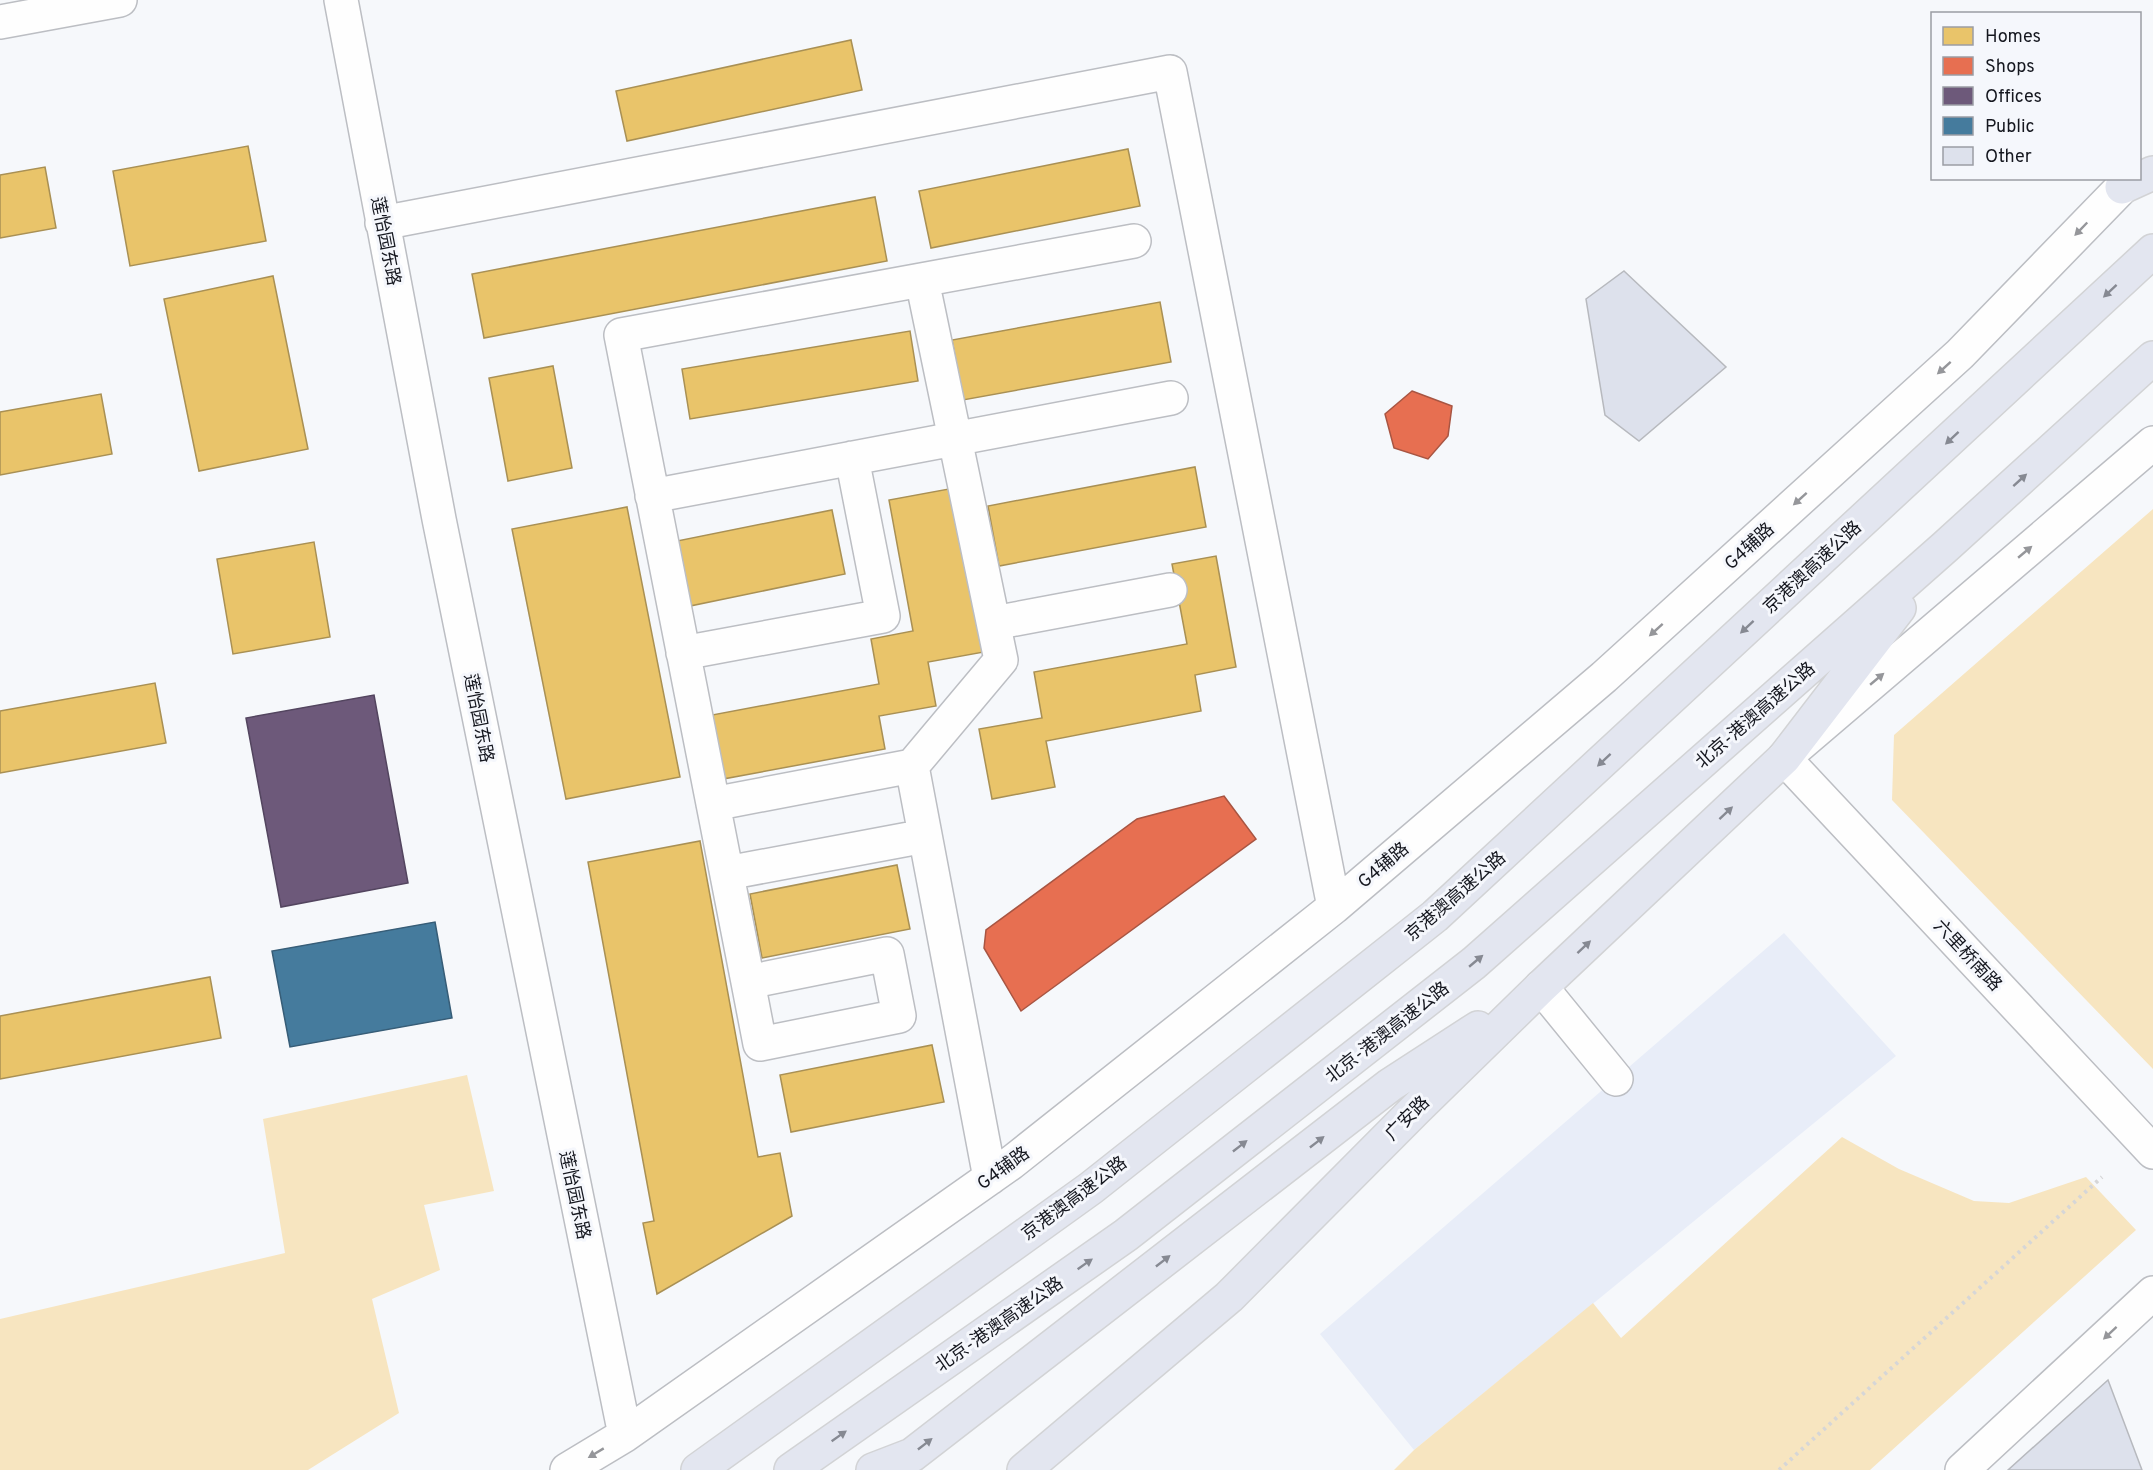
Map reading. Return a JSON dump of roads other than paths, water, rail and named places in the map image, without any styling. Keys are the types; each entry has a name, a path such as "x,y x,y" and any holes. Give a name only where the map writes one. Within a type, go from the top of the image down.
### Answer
{"highway":[{"name":"京港澳高速公路","path":"698,1470 1091,1188 1435,916 2153,251"},
{"path":"1945,547 2153,358"},
{"name":"广安路","path":"1024,1470 1229,1297 1541,987 1784,758 1945,547"},
{"name":"北京-港澳高速公路","path":"791,1470 1126,1235 1474,963 1945,547"},
{"path":"873,1470 912,1455 1390,1085 1541,987"}],"street":[{"path":"0,22 120,0"},
{"name":"莲怡园东路","path":"341,0 441,531 625,1435"},
{"path":"382,223 1170,72 1334,907"},
{"name":"G4辅路","path":"2141,169 2153,158"},
{"name":"G4辅路","path":"567,1470 625,1435 990,1178 1334,907 1604,677 1942,370 2130,180"},
{"path":"748,982 887,954 899,1016 760,1044 621,335 1134,240"},
{"path":"713,804 912,766 1001,660 922,280"},
{"path":"652,496 1172,398"},
{"path":"1784,758 2153,443"},
{"path":"683,653 884,616 852,458"},
{"path":"994,623 1170,590"},
{"name":"六里桥南路","path":"1784,758 2149,1140"},
{"path":"912,766 990,1178"},
{"path":"727,873 925,836"},
{"path":"1541,987 1616,1079"},
{"path":"1962,1470 2153,1293"}]}
